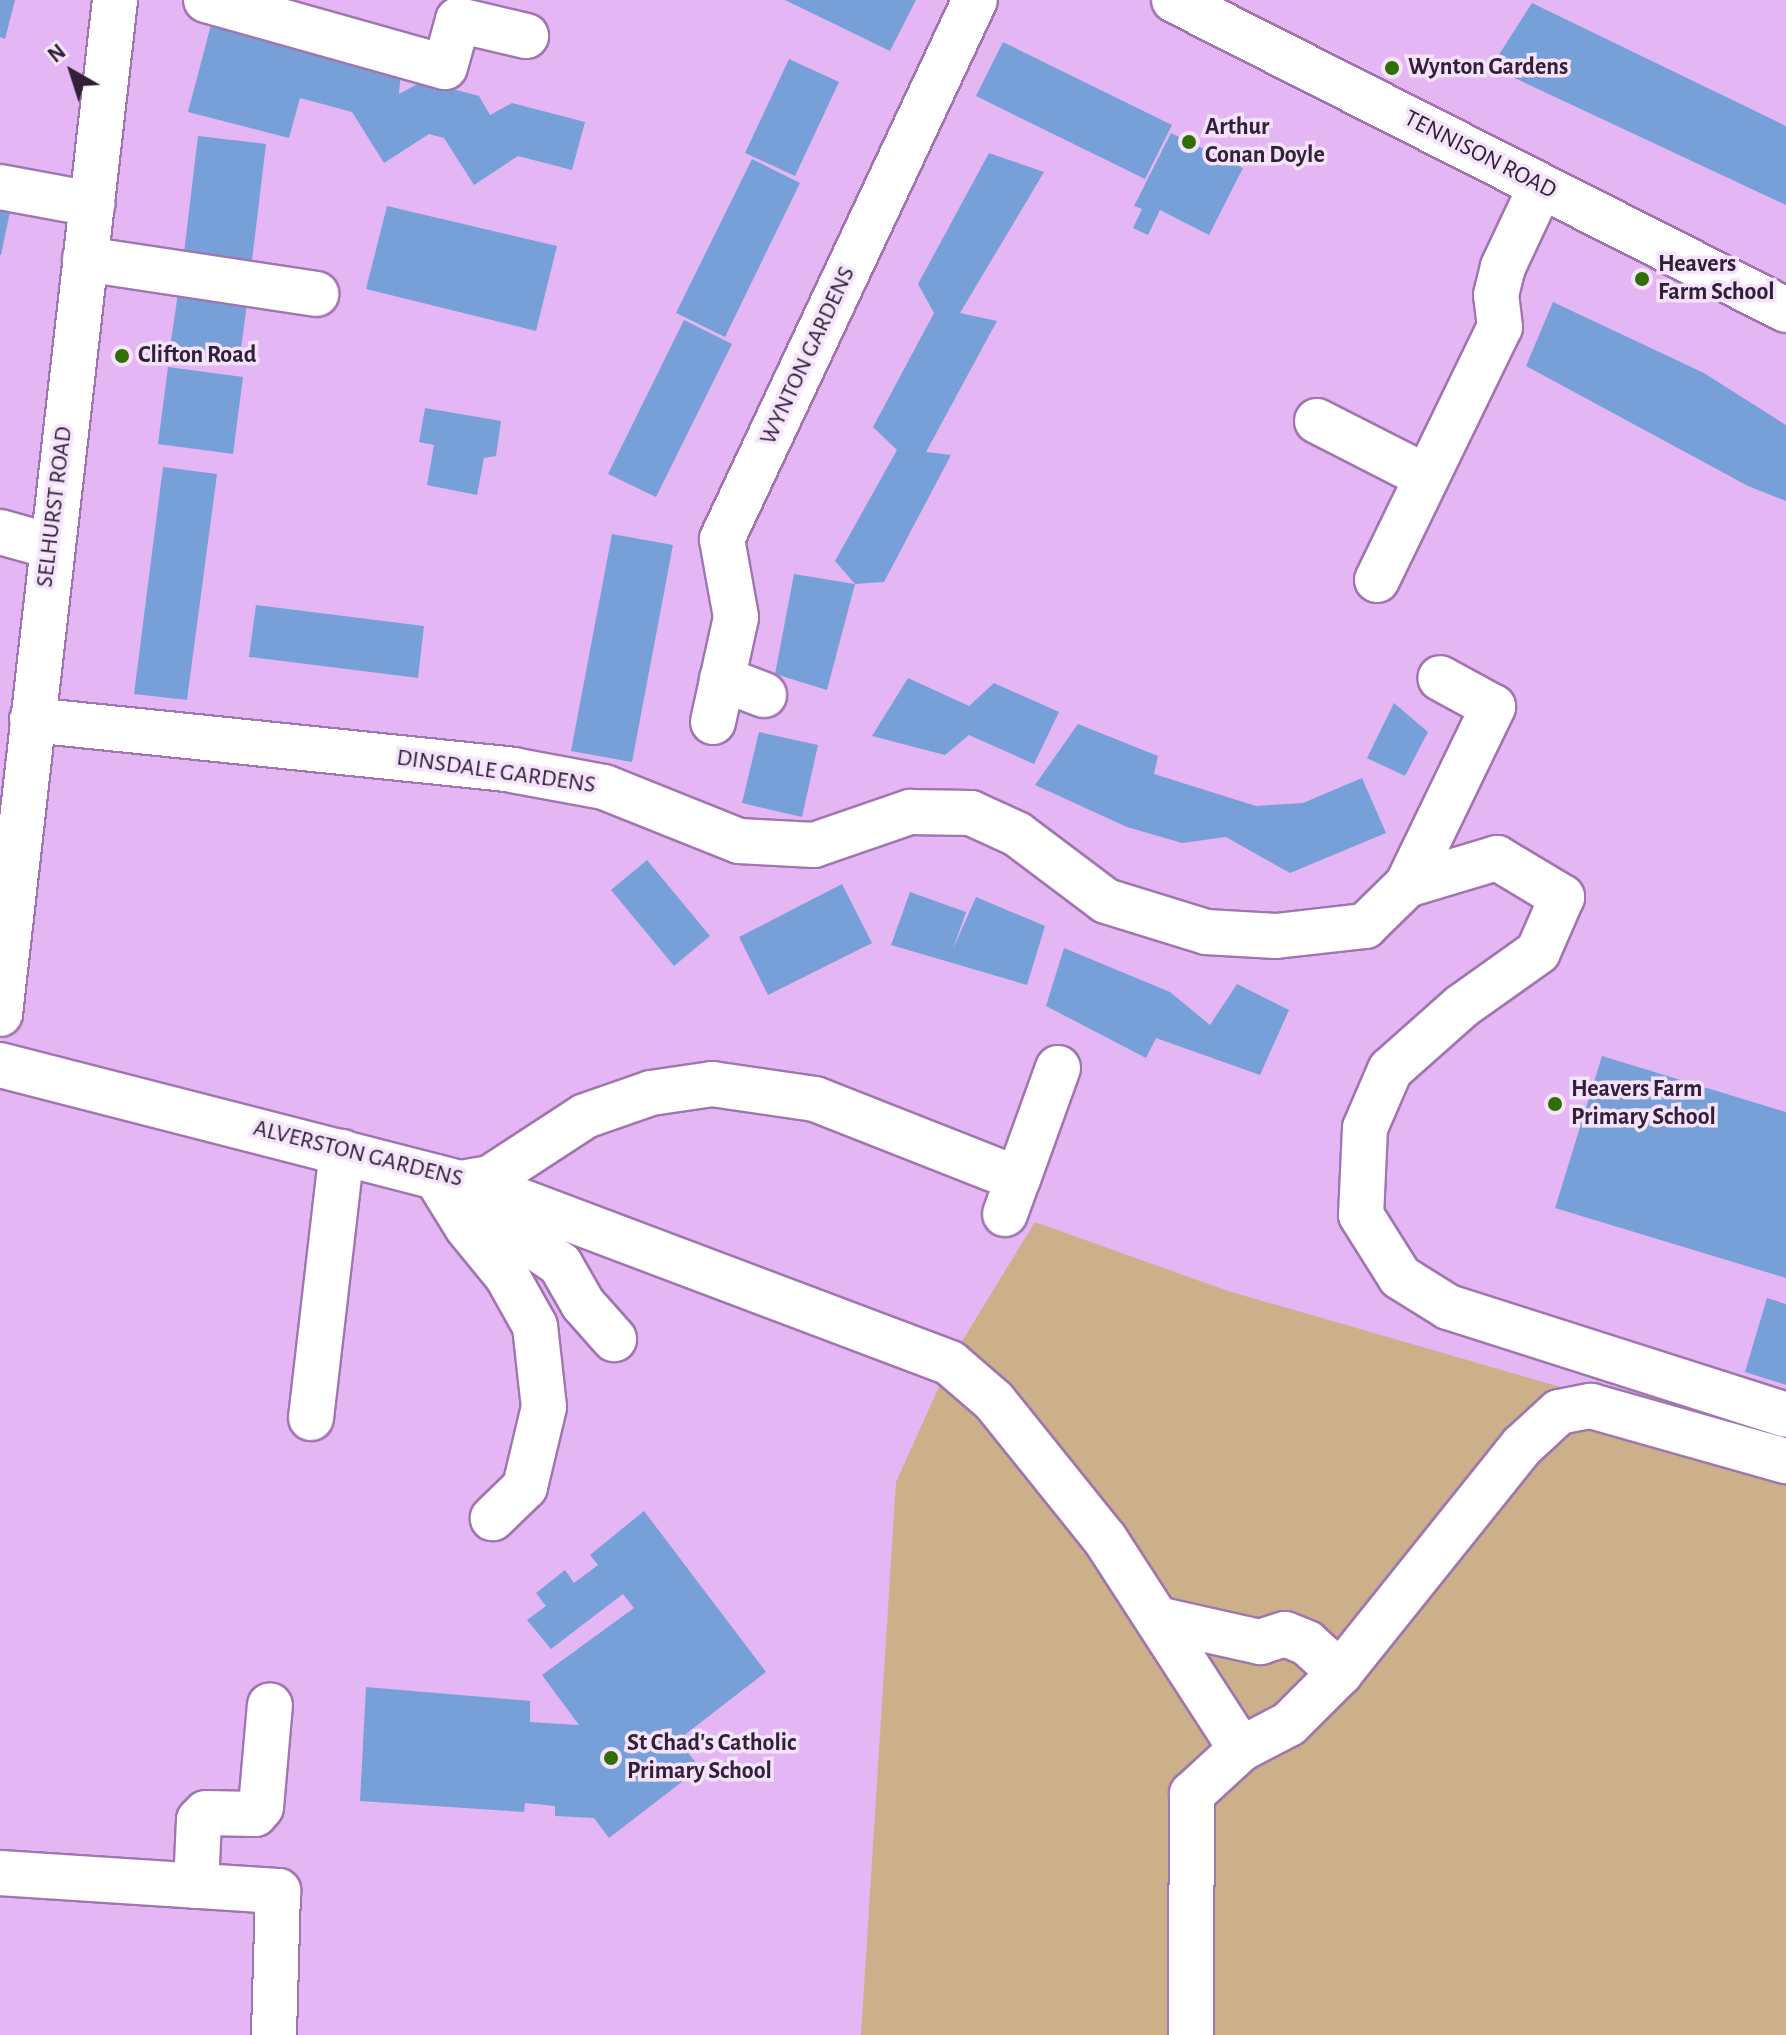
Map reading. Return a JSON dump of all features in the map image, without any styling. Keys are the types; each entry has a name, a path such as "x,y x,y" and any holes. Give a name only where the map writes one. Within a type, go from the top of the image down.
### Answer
{"street":[{"name":"SELHURST ROAD","path":"0,1014 50,546 115,0"},
{"path":"206,0 445,67 458,20 526,36"},
{"name":"WYNTON GARDENS","path":"713,722 736,617 722,539 975,0"},
{"name":"TENNISON ROAD","path":"1174,0 1786,310"},
{"path":"1377,580 1500,327 1496,295 1503,267 1541,186"},
{"path":"0,187 92,204"},
{"path":"85,259 316,294"},
{"path":"1317,421 1427,477"},
{"path":"0,532 50,546"},
{"name":"DINSDALE GARDENS","path":"32,720 512,770 604,787 739,841 814,845 910,812 971,813 1017,834 1106,901 1206,932 1276,936 1365,926 1407,885 1493,707 1440,678"},
{"path":"722,679 764,695"},
{"path":"1407,885 1497,858 1562,897 1538,952 1462,1006 1390,1070 1365,1128 1361,1215 1400,1277 1448,1307 1786,1415"},
{"name":"ALVERSTON GARDENS","path":"0,1065 457,1181 585,1116 651,1093 712,1084 815,1099 1012,1197 1058,1068"},
{"path":"311,1418 342,1152"},
{"path":"457,1181 474,1206 560,1264 583,1304 614,1339"},
{"path":"457,1181 467,1227 507,1276 535,1326 544,1407 525,1487 493,1518"},
{"path":"457,1181 950,1363 994,1401 1105,1539 1241,1749"},
{"path":"1191,2035 1192,1794 1241,1749 1289,1724 1340,1673 1522,1446 1559,1412 1591,1406 1786,1461"},
{"path":"1157,1619 1260,1642 1285,1634 1307,1643 1340,1673"},
{"path":"196,1886 199,1820 206,1813 255,1814 261,1807 270,1705"},
{"path":"0,1873 278,1891 274,2035"}],"shaded area":[{"path":"1035,1222 1228,1291 1786,1452 1786,2035 861,2035 896,1482 953,1356"}],"building":[{"path":"0,0 15,0 5,39 0,37"},
{"path":"785,0 916,0 890,51"},
{"path":"1532,3 1786,126 1786,205 1491,67"},
{"path":"212,21 401,70 399,94 423,81 479,96 490,115 512,103 585,122 572,170 518,156 474,185 444,138 429,134 384,163 352,112 300,98 289,138 188,112"},
{"path":"1003,42 1172,125 1145,179 976,96"},
{"path":"789,59 839,82 795,176 745,153"},
{"path":"1171,133 1243,168 1209,235 1160,210 1148,235 1133,228 1142,209 1134,206"},
{"path":"198,136 266,144 251,269 183,261"},
{"path":"989,153 1044,172 960,313 997,321 926,452 951,455 884,582 855,584 835,561 897,450 873,427 934,313 918,284"},
{"path":"752,159 800,183 725,337 676,313"},
{"path":"0,205 11,207 1,255 0,255"},
{"path":"387,206 557,246 536,331 366,289"},
{"path":"179,287 248,296 239,364 169,354"},
{"path":"1553,302 1704,373 1786,425 1786,501 1748,486 1526,366"},
{"path":"684,320 732,344 656,497 608,474"},
{"path":"168,367 243,377 233,454 158,444"},
{"path":"425,408 501,421 496,456 484,458 477,495 427,485 434,445 419,442"},
{"path":"163,467 217,474 187,700 134,694"},
{"path":"612,534 673,545 632,762 571,751"},
{"path":"794,574 855,584 827,690 775,674"},
{"path":"256,605 424,626 418,678 249,657"},
{"path":"908,678 969,706 994,683 1059,712 1034,764 969,735 945,755 872,736"},
{"path":"1394,703 1428,732 1405,776 1367,758"},
{"path":"1078,724 1158,756 1154,774 1256,806 1303,803 1362,778 1386,833 1290,873 1226,837 1182,843 1127,827 1035,785"},
{"path":"759,732 818,745 802,817 742,803"},
{"path":"647,860 710,936 674,966 611,890"},
{"path":"842,884 872,943 768,995 739,937"},
{"path":"910,892 966,912 953,949 976,897 1045,926 1027,985 891,945"},
{"path":"1064,948 1170,992 1210,1025 1237,984 1289,1010 1260,1075 1156,1038 1146,1058 1046,1006"},
{"path":"1602,1056 1786,1112 1786,1278 1555,1208"},
{"path":"1767,1298 1786,1304 1786,1385 1745,1372"},
{"path":"644,1511 766,1672 678,1740 700,1768 609,1838 594,1818 555,1816 555,1806 525,1803 524,1812 360,1801 366,1687 530,1701 530,1722 579,1725 542,1675 634,1608 623,1594 551,1649 527,1620 546,1606 536,1593 565,1570 574,1583 598,1565 590,1555"}],"place":[{"name":"Wynton Gardens","path":"1392,68"},
{"name":"Arthur Conan Doyle","path":"1189,142"},
{"name":"Heavers Farm School","path":"1642,279"},
{"name":"Clifton Road","path":"122,356"},
{"name":"Heavers Farm Primary School","path":"1555,1104"},
{"name":"St Chad's Catholic Primary School","path":"611,1758"}]}
